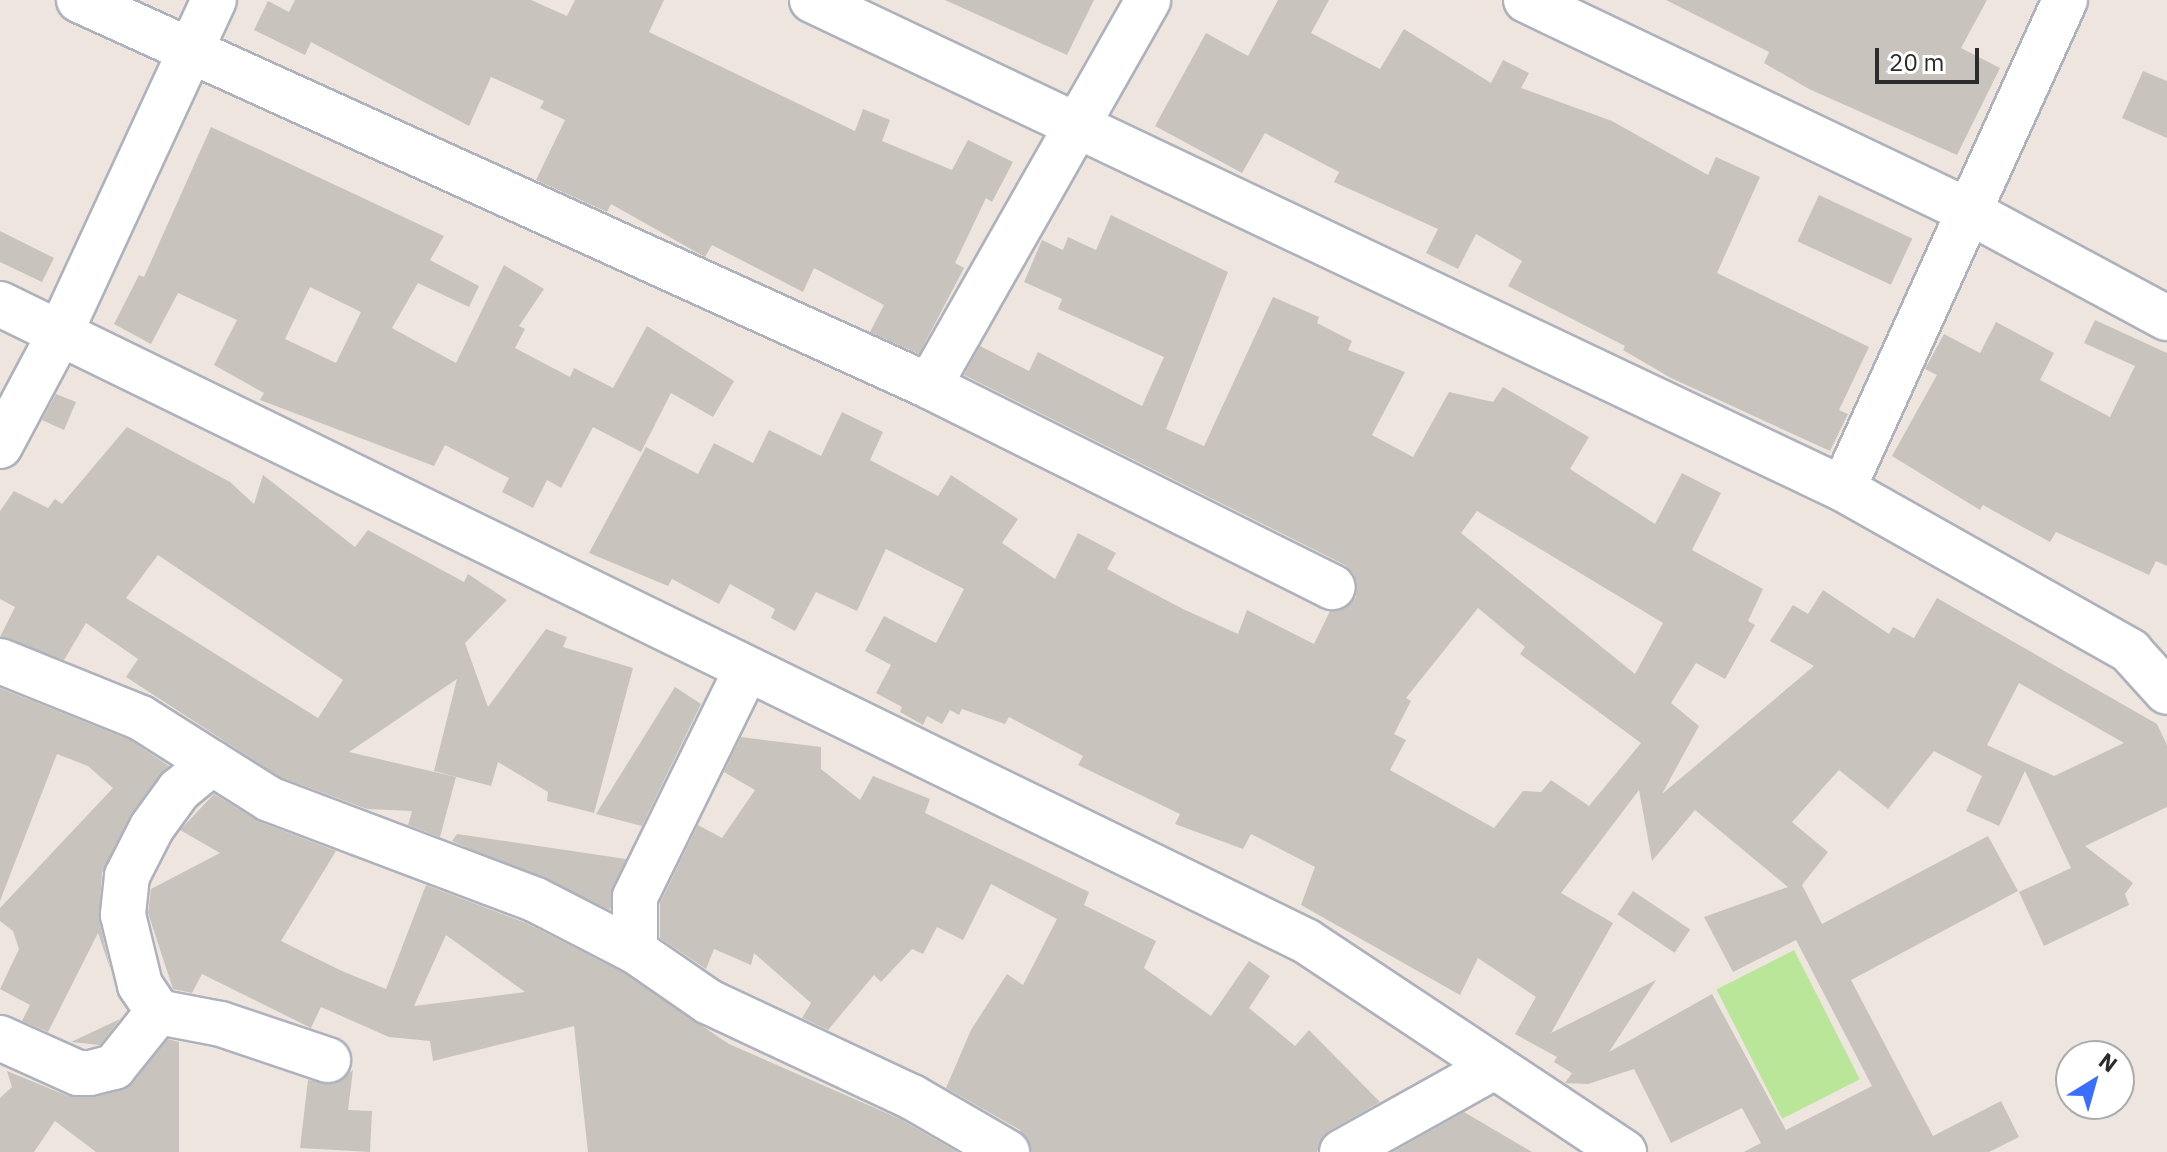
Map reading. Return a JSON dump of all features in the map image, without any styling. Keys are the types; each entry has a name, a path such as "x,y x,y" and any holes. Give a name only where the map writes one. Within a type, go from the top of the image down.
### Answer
{"street":[{"path":"79,0 187,52 929,386 1333,587"},
{"path":"0,446 60,333 187,52 214,0"},
{"path":"812,0 1843,489 2130,651 2167,692"},
{"path":"929,386 1074,125 1148,0"},
{"path":"1526,0 1968,211 2167,318"},
{"path":"1843,489 2065,0"},
{"path":"0,304 745,672 1306,941 1492,1068 1624,1152"},
{"path":"0,661 141,718 269,799 536,900 635,951 709,1002 912,1097 1007,1152"},
{"path":"635,951 635,897 745,672"},
{"path":"212,763 179,790 127,876 123,915 140,985 158,1012 221,1024 328,1060"},
{"path":"0,1038 78,1073 90,1073 114,1067 158,1012"},
{"path":"1342,1152 1492,1068"}],"green space":[{"path":"1794,950 1860,1079 1782,1119 1716,989"}],"building":[{"path":"295,0 531,0 567,16 575,0 664,0 649,32 855,131 863,109 890,120 882,141 952,170 968,140 1013,162 992,202 986,198 955,263 964,268 919,354 870,332 884,305 814,268 803,292 712,245 705,257 611,204 607,212 536,180 565,120 540,108 544,101 491,77 469,126 311,42 305,55 254,30 268,1 289,12"},
{"path":"945,0 1094,0 1067,55"},
{"path":"1278,0 1329,0 1311,33 1380,69 1404,29 1491,83 1503,60 1529,73 1521,88 1612,121 1708,175 1716,157 1760,177 1717,273 1869,347 1839,410 1848,414 1830,451 1671,378 1623,350 1625,346 1508,286 1522,261 1476,234 1458,269 1426,253 1438,229 1334,182 1339,172 1265,133 1242,173 1155,126 1206,33 1248,56"},
{"path":"1666,0 1987,0 1961,48 2000,68 1957,155 1809,89 1764,63 1769,52"},
{"path":"2143,71 2167,81 2167,138 2122,118"},
{"path":"211,127 444,236 430,260 479,286 469,307 418,283 392,328 456,363 504,265 544,289 519,326 525,329 515,348 570,377 574,368 613,388 647,326 734,381 713,417 671,393 641,452 593,427 561,488 547,480 533,508 502,492 509,478 445,445 434,466 260,400 264,393 214,365 237,320 178,293 151,344 114,324 139,275 144,277","holes":["310,287 361,312 336,363 285,339"]},
{"path":"1819,195 1912,239 1891,285 1797,241"},
{"path":"1111,215 1228,272 1166,429 1204,446 1273,297 1319,317 1317,323 1352,341 1348,350 1405,372 1372,435 1413,457 1449,392 1493,402 1503,387 1589,437 1570,469 1655,524 1682,473 1721,493 1692,550 1763,589 1748,621 1755,625 1725,679 1696,663 1671,703 1699,726 1662,794 1814,666 1770,641 1793,605 1808,614 1823,590 1889,634 1893,627 1914,638 1937,598 2157,724 2167,745 2167,807 2085,846 2133,883 2125,894 2129,905 2044,946 2019,892 2071,868 2025,771 1999,826 1966,811 1982,776 1934,751 1888,809 1839,770 1792,822 1828,852 1802,885 1822,924 1988,836 2018,891 1851,980 1933,1136 2001,1101 2019,1137 1989,1152 1744,1152 1761,1143 1742,1108 1671,1143 1634,1069 1588,1084 1565,1083 1572,1073 1554,1062 1557,1057 1515,1034 1536,997 1478,958 1460,995 1301,905 1315,867 1251,834 1243,849 1175,824 1180,814 1078,765 1083,756 1009,717 1005,724 962,709 959,715 950,710 942,724 927,716 923,725 900,712 902,707 876,693 891,665 865,651 884,616 936,643 964,589 886,549 857,611 816,592 795,631 771,618 775,609 730,584 719,604 672,579 668,586 589,553 646,447 698,474 714,443 753,463 769,430 821,456 842,412 883,432 870,460 938,496 951,475 1018,519 1002,543 1055,579 1078,533 1116,553 1107,569 1183,609 1238,634 1247,610 1314,644 1330,611 1346,608 1356,597 1354,574 1345,565 964,375 980,346 1029,371 1038,352 1142,406 1164,357 1058,309 1062,299 1024,282 1042,240 1063,250 1068,237 1096,250","holes":["1477,511 1663,623 1635,674 1461,533","1478,608 1525,647 1520,654 1641,743 1589,806 1551,780 1541,792 1523,791 1494,828 1390,770 1406,740 1394,734 1411,701 1406,698","2019,683 2124,743 2054,776 1987,745","1639,790 1652,861 1695,810 1788,887 1704,917 1733,972 1796,940 1872,1086 1786,1130 1712,994 1609,1052 1656,980 1551,1033 1613,923 1561,893"]},
{"path":"0,231 54,258 42,282 0,262"},
{"path":"2095,320 2167,353 2167,566 2156,561 2149,575 2056,532 2050,542 1983,505 1980,510 1892,456 1937,375 1925,369 1944,334 1980,353 1996,322 2054,353 2040,380 2110,417 2135,366 2084,343"},
{"path":"56,394 76,402 64,430 42,420"},
{"path":"127,427 230,482 254,504 263,475 355,547 368,530 464,582 468,574 507,600 465,643 488,707 546,629 567,637 563,647 633,668 594,813 547,801 548,792 498,762 491,786 434,771 457,679 349,752 456,777 440,837 408,825 412,811 367,809 280,777 126,677 138,659 86,623 64,660 0,637 15,607 0,599 0,511 14,491 48,508 55,499 62,504","holes":["158,555 343,680 318,718 126,598"]},
{"path":"675,687 701,704 642,826 596,814"},
{"path":"0,688 130,740 169,766 132,812 102,873 99,920 111,971 98,933 48,1032 22,1021 30,1005 0,989 19,949 13,931 0,921 0,908 113,788 88,766 57,754 0,901"},
{"path":"741,737 821,747 821,769 860,800 873,776 930,799 925,813 1089,892 1084,905 1156,941 1144,968 1211,1016 1249,961 1270,976 1249,1008 1295,1046 1309,1030 1380,1102 1329,1131 1317,1152 1032,1152 1020,1130 946,1088 971,1030 1007,974 1023,985 1057,919 991,884 963,940 937,927 923,954 912,949 881,982 874,975 828,1030 802,1018 811,1003 754,953 751,965 714,949 706,969 660,938 660,903 698,825 722,838 755,790 724,772"},
{"path":"214,794 260,822 336,851 281,941 342,971 386,989 426,885 526,923 622,972 729,1044 900,1119 957,1152 588,1152 574,1026 433,1061 430,1041 389,1037 321,1007 311,1028 202,974 192,993 173,989 148,913 151,889 220,853 180,830","holes":["446,935 525,992 414,1006"]},
{"path":"457,834 626,859 610,910 452,841"},
{"path":"1633,891 1690,930 1675,953 1617,914"},
{"path":"120,1019 100,1045 71,1042"},
{"path":"168,1039 179,1042 179,1152 96,1152 55,1121 34,1152 0,1152 0,1098 12,1087 7,1071 68,1096 96,1097 133,1083"},
{"path":"353,1070 348,1110 372,1111 370,1152 300,1148 308,1080 334,1084"},
{"path":"1464,1112 1532,1152 1393,1152"}]}
